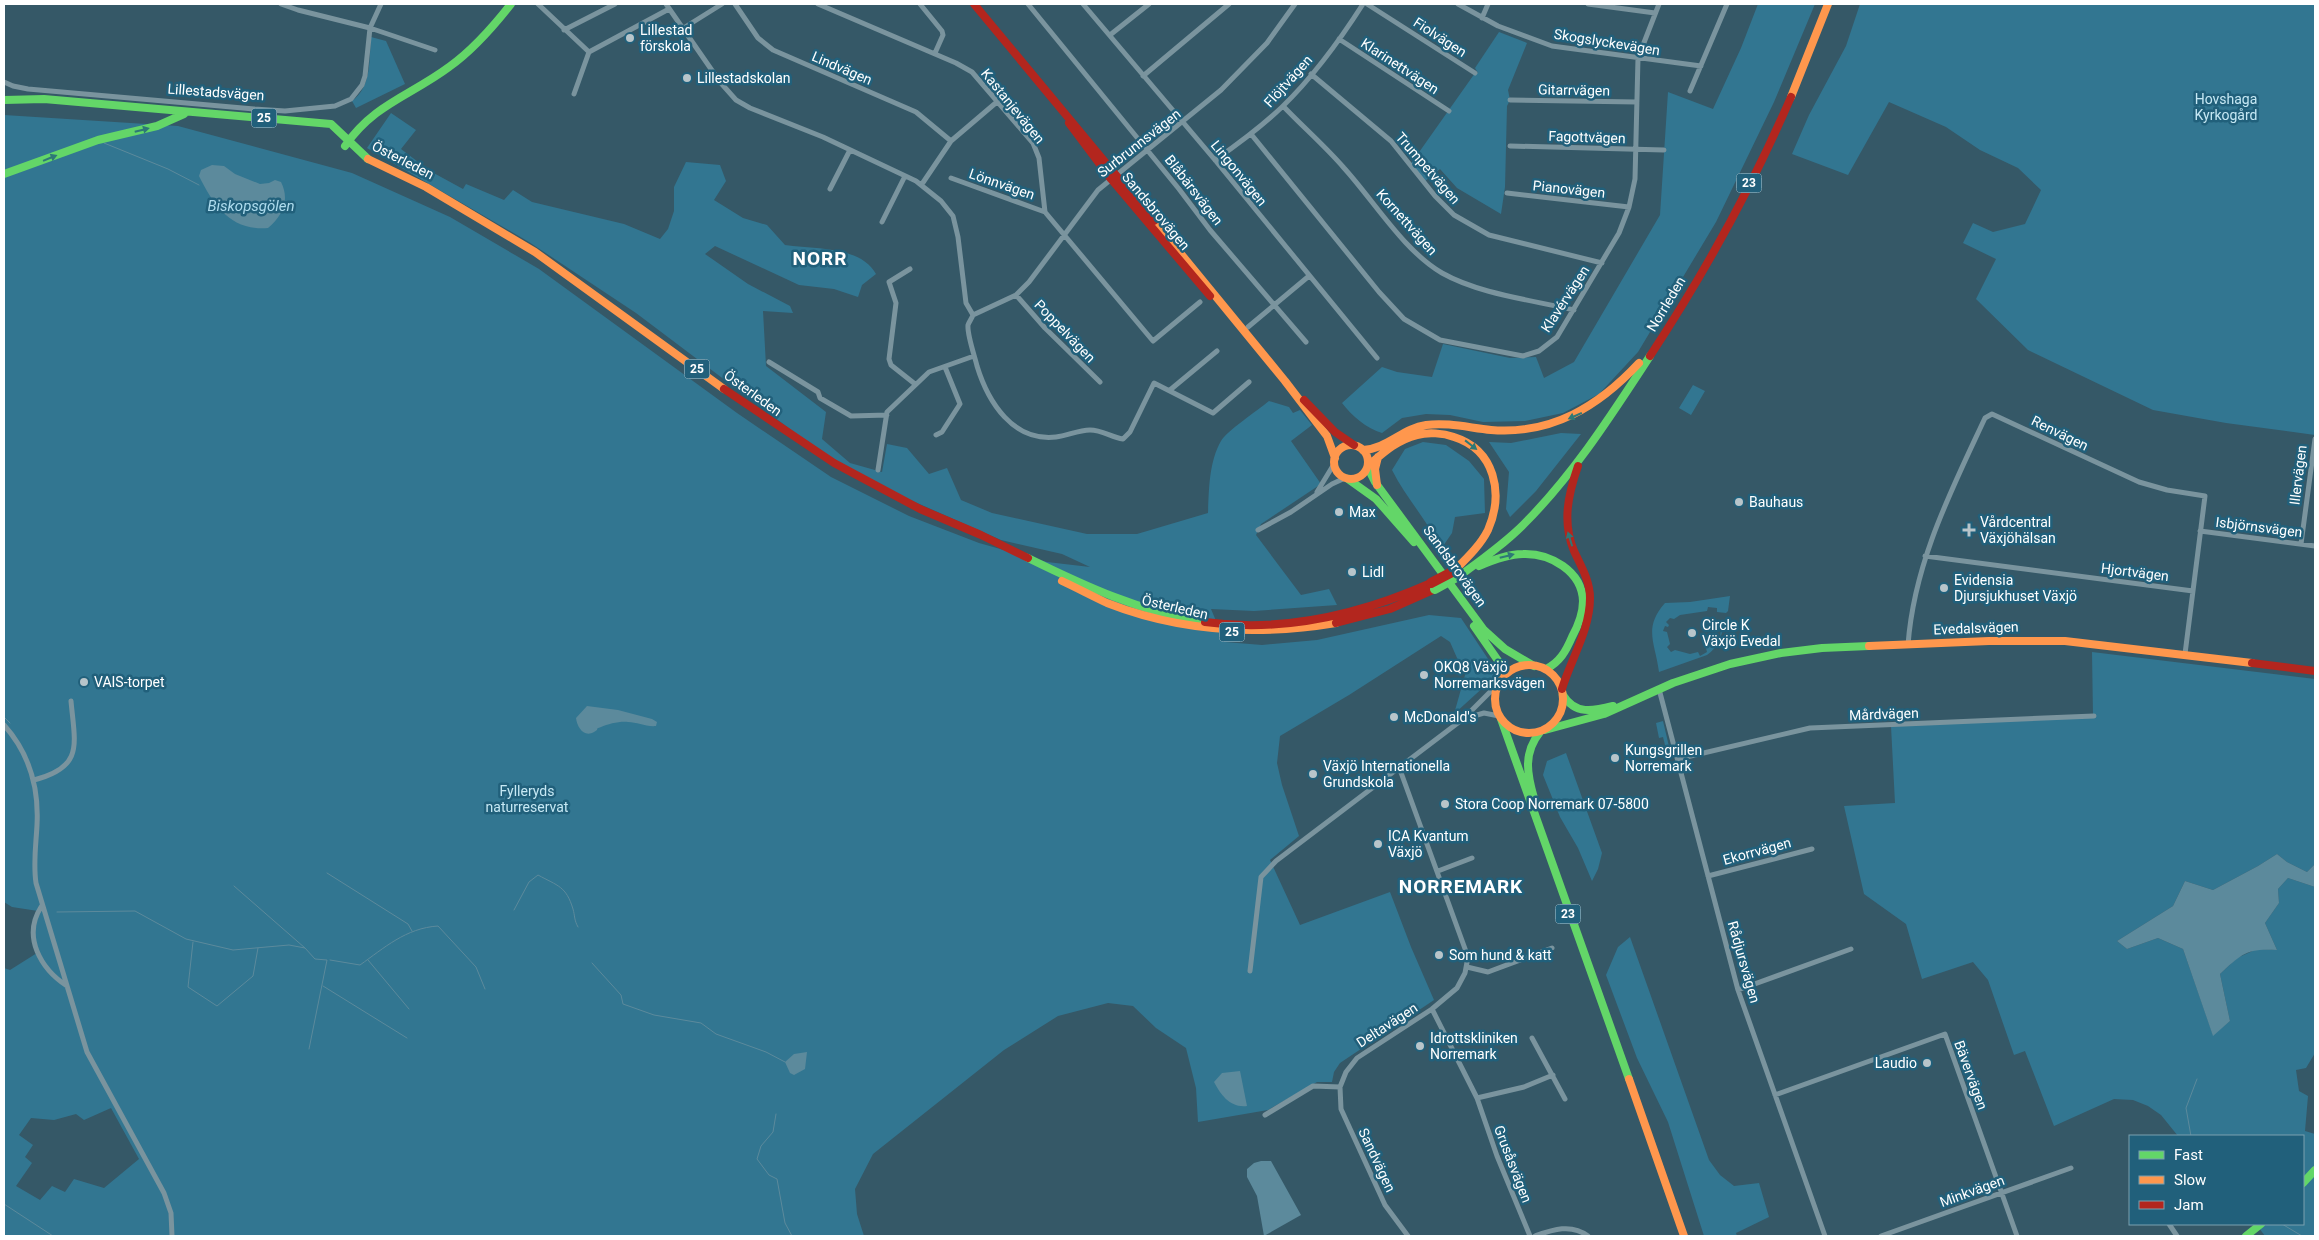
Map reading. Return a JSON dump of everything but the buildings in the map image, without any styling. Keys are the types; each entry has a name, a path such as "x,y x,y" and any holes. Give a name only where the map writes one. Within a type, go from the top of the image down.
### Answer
{"main road":[{"path":"347,143 357,128 369,117 449,67 500,19 511,4"},
{"name":"Sandsbrovägen","path":"974,4 1060,109 1077,135 1114,177 1219,306 1243,326 1327,436 1334,461"},
{"name":"Norrleden","path":"1458,572 1521,521 1542,499 1582,448 1639,363 1688,286 1730,210 1778,112 1823,4"},
{"name":"Norrleden","path":"1458,572 1524,524 1554,491 1586,450 1671,323 1730,220 1779,122 1828,4"},
{"name":"Österleden","path":"4,100 44,99 322,122 339,130 347,143"},
{"name":"Österleden","path":"4,106 43,104 52,101"},
{"name":"Österleden","path":"173,111 184,114 320,127 347,143 364,157 450,201 514,238 567,274 779,428 824,457 951,524 967,535 1090,595 1143,615 1204,629 1254,633 1319,628 1377,614 1458,572"},
{"path":"4,174 98,140 157,126 184,114"},
{"name":"23","path":"1347,479 1339,474 1334,461 1342,448 1359,447 1376,450 1406,430 1424,425 1440,424 1507,431 1547,426 1580,414 1596,404 1623,381 1639,363"},
{"name":"Sandsbrovägen","path":"1285,381 1336,432 1359,447"},
{"path":"1347,479 1360,477 1381,453 1414,434 1434,431 1452,434 1462,438 1475,448 1488,462 1493,475 1496,493 1493,514 1482,539 1458,572"},
{"path":"1359,447 1368,457 1368,466"},
{"name":"23","path":"1586,450 1570,489 1566,511 1570,541 1587,578 1590,607 1586,625 1567,670 1562,692 1563,707 1558,718 1531,742 1527,753 1528,774 1534,798 1689,1236"},
{"path":"1378,485 1375,469 1381,453"},
{"name":"Sandsbrovägen","path":"1368,466 1378,485 1484,630 1505,649 1534,666"},
{"name":"Sandsbrovägen","path":"1347,479 1364,487 1376,496 1429,562 1496,657 1501,667 1500,682"},
{"path":"1458,572 1497,559 1521,554 1546,557 1569,569 1581,589 1583,599 1581,617 1563,656 1557,663 1546,669"},
{"name":"Evedalsvägen","path":"1542,731 1604,714 1659,689 1730,664 1781,653 1822,648 1989,641 2065,641 2315,671"},
{"path":"1500,682 1512,670 1519,667 1534,666 1546,669 1556,678 1562,692"},
{"name":"23","path":"1500,682 1495,703 1684,1236"},
{"name":"Evedalsvägen","path":"1562,692 1569,705 1583,710 1612,707 1644,696"},
{"path":"1500,718 1516,731 1527,734 1542,731"},
{"path":"2304,1182 2315,1170"},
{"path":"2246,1236 2260,1225"}],"street":[{"path":"281,4 370,28 435,50"},
{"name":"Lillestadsvägen","path":"4,82 28,90 228,108 285,111 335,106 351,99 362,85 365,76 370,28 380,4"},
{"path":"538,4 589,52"},
{"path":"564,30 607,6 615,4"},
{"path":"682,29 722,4"},
{"name":"Lindvägen","path":"735,4 758,38 772,50 916,112 951,141"},
{"name":"Kastanjevägen","path":"818,4 935,54 972,72 1032,143 1039,158 1045,212"},
{"path":"920,4 942,31 943,35 935,54"},
{"name":"Blåbärsvägen","path":"1028,4 1148,150 1210,230 1306,342"},
{"name":"Lingonvägen","path":"1083,4 1182,124 1215,160 1376,358"},
{"path":"1110,36 1149,4"},
{"path":"1143,76 1229,4"},
{"name":"Surbrunnsvägen","path":"973,315 1016,295 1029,282 1065,236 1089,200 1114,177 1182,124 1246,67 1267,43 1295,4"},
{"name":"Flöjtvägen","path":"1215,160 1251,134 1283,106 1311,74 1365,4"},
{"name":"Fiolvägen","path":"1365,4 1475,73"},
{"name":"Skogslyckevägen","path":"1458,4 1482,18 1552,46 1701,66"},
{"path":"1482,18 1488,4"},
{"path":"1588,4 1655,13"},
{"name":"Klavérvägen","path":"1251,134 1379,292 1404,319 1440,340 1503,354 1523,356 1540,351 1557,336 1574,310 1619,233 1629,207 1635,179 1637,150 1638,58 1659,4"},
{"path":"1690,91 1727,4"},
{"path":"574,94 589,52 668,6 720,82 736,100 750,108 850,150 922,184 941,201 952,216 958,238 966,303 973,315 968,325 974,356 992,401 1007,421 1017,427 1042,436 1056,437 1089,430 1123,438 1130,432 1154,383 1213,413 1249,382"},
{"name":"Klarinettvägen","path":"1339,39 1449,111"},
{"name":"Trumpetvägen","path":"1311,74 1391,142 1435,196 1460,218 1489,235 1602,263"},
{"name":"Gitarrvägen","path":"1510,100 1637,102"},
{"path":"922,184 951,141 998,101"},
{"name":"Kornettvägen","path":"1283,106 1344,167 1406,242 1422,258 1441,272 1458,281 1574,310"},
{"name":"Fagottvägen","path":"1510,146 1664,150"},
{"path":"830,189 850,150"},
{"path":"882,222 905,176"},
{"name":"Lönnvägen","path":"951,178 1045,212"},
{"name":"Pianovägen","path":"1507,193 1629,207"},
{"path":"1045,212 1153,341 1200,302"},
{"path":"910,269 889,282 896,303 889,359 891,365 915,384"},
{"path":"1243,326 1275,304 1309,276"},
{"name":"Poppelvägen","path":"1016,295 1045,328 1100,382"},
{"path":"1170,390 1216,351"},
{"path":"878,470 887,415 915,384 929,372 974,356"},
{"path":"769,362 818,392 820,398 851,416 887,415"},
{"path":"936,435 942,432 960,404 945,367"},
{"name":"Renvägen","path":"1908,645 1911,612 1925,556 1951,489 1985,418 1992,414 2139,482 2167,490 2205,496 2185,654"},
{"name":"Illervägen","path":"2301,544 2315,440"},
{"path":"1315,495 1334,461"},
{"path":"1258,530 1291,512 1315,495 1347,479"},
{"name":"Isbjörnsvägen","path":"2200,531 2315,546"},
{"name":"Hjortvägen","path":"1925,556 2193,591"},
{"path":"1250,971 1261,877 1276,861 1463,719 1500,682"},
{"name":"Rådjursvägen","path":"1659,689 1738,990 1825,1236"},
{"path":"34,780 56,774 65,768 71,758 73,747 70,701"},
{"path":"1463,719 1484,713 1500,718"},
{"name":"Mårdvägen","path":"1678,759 1810,728 2094,716"},
{"path":"4,725 23,753 34,780 38,814 34,864 41,907 87,1052 164,1193 171,1213 172,1236"},
{"path":"1399,767 1466,947 1468,957 1467,968 1491,971 1552,948"},
{"name":"Ekorrvägen","path":"1708,876 1812,849"},
{"path":"1438,871 1472,858"},
{"path":"41,907 34,927 37,953 50,973 67,986"},
{"path":"1738,990 1851,949"},
{"name":"Deltavägen","path":"1340,1087 1346,1072 1357,1058 1432,1009 1457,988 1467,968"},
{"name":"Grusåsvägen","path":"1432,1009 1477,1098 1496,1156 1530,1236"},
{"name":"Bävervägen","path":"1775,1096 1944,1034 2017,1236"},
{"path":"1532,1038 1565,1099"},
{"path":"1477,1098 1524,1087 1553,1075"},
{"path":"1264,1115 1313,1086 1340,1087"},
{"name":"Sandvägen","path":"1340,1087 1341,1109 1385,1205 1408,1236"},
{"name":"Minkvägen","path":"1881,1236 2071,1168"},
{"path":"2170,1225 2177,1236"},
{"path":"1535,1236 1556,1229 1570,1228 1588,1236"}],"green space":[{"path":"1758,4 1815,4 1774,102 1716,222 1638,352 1599,394 1563,413 1525,421 1483,422 1450,415 1426,414 1402,418 1382,433 1365,425 1350,412 1342,403 1382,367 1397,372 1432,377 1443,344 1510,358 1536,357 1544,378 1574,362 1660,215 1668,92 1713,109 1741,48"},
{"name":"Hovshaga Kyrkogård","path":"1860,4 2315,4 2315,435 2226,423 2153,410 2028,350 1976,299 1996,259 1963,243 1973,223 1993,232 2025,224 2041,190 2018,168 1980,150 1946,127 1889,102 1848,175 1792,154 1809,115 1846,46"},
{"path":"1499,32 1527,43 1508,90 1510,100 1507,106 1505,187 1501,214 1457,188 1440,169 1424,182 1410,165 1475,73 1478,73 1475,68"},
{"path":"371,37 386,41 405,84 356,108 352,101 363,88 366,80"},
{"name":"Fylleryds naturreservat","path":"391,113 416,130 401,149 430,171 463,189 466,184 504,200 513,190 532,202 624,224 660,239 668,229 674,211 674,187 686,162 720,165 726,181 714,200 743,218 767,225 785,245 836,250 860,258 876,274 862,285 858,297 834,289 799,285 715,246 705,254 748,284 790,306 793,313 763,311 766,366 826,412 822,439 850,463 882,472 887,444 907,448 929,474 947,468 961,500 992,513 1087,534 1137,534 1208,513 1212,467 1217,449 1224,437 1269,401 1289,407 1293,413 1300,410 1312,425 1291,441 1321,484 1261,524 1256,535 1301,595 1329,589 1337,605 1254,611 1211,609 1225,642 1262,645 1317,640 1429,615 1461,618 1498,674 1454,714 1467,668 1461,667 1450,642 1441,636 1349,695 1280,736 1277,763 1282,785 1299,836 1270,860 1300,925 1390,892 1434,1000 1340,1063 1334,1072 1332,1082 1317,1082 1268,1110 1198,1122 1196,1088 1186,1048 1156,1028 1133,1006 1108,1003 1058,1016 1004,1050 873,1154 855,1189 857,1214 864,1236 4,1236 4,968 10,970 37,953 34,941 38,911 12,907 4,902 4,115 178,126 352,173 450,217 539,269 737,413 831,477 909,516 979,543 1047,562 1090,567 1062,554 1001,540 899,495 819,451 636,313 529,242 367,148","holes":["111,1108 139,1159 104,1188 74,1179 65,1192 52,1186 40,1200 16,1186 32,1163 25,1157 33,1145 19,1135 31,1118 54,1120 76,1114 84,1120"]},
{"path":"1693,385 1705,391 1691,415 1679,408"},
{"path":"1561,433 1581,434 1536,491 1510,517 1506,509 1509,472 1489,442 1511,443"},
{"path":"1423,442 1446,445 1469,461 1484,479 1485,513 1455,517 1452,533 1441,549 1392,470 1405,449"},
{"path":"1730,596 1726,613 1717,612 1717,608 1708,607 1707,611 1680,615 1674,619 1670,618 1666,622 1669,625 1668,627 1665,626 1663,631 1667,632 1670,644 1667,647 1671,652 1675,650 1690,654 1698,652 1700,656 1707,652 1706,648 1716,637 1720,637 1721,628 1717,627 1718,622 1724,622 1724,625 1722,634 1718,642 1707,655 1659,672 1653,644 1652,628 1658,612 1665,603 1690,602"},
{"path":"2092,652 2315,679 2315,864 2307,872 2287,862 2277,854 2213,890 2185,881 2173,906 2117,941 2127,949 2158,938 2183,949 2213,1035 2230,1021 2220,974 2237,958 2257,949 2277,950 2265,923 2279,903 2278,889 2288,878 2315,887 2315,1053 2306,1068 2296,1070 2299,1091 2308,1096 2305,1131 2315,1134 2315,1236 2265,1236 2257,1225 2304,1225 2304,1135 2177,1135 2161,1115 2148,1106 2133,1100 2114,1099 2054,1126 2025,1051 2014,1055 1988,980 1973,962 1922,979 1906,924 1864,894 1844,806 1895,803 1891,726 2093,716"},
{"path":"1663,721 1671,755 1664,757 1663,754 1667,753 1663,737 1659,738 1656,723"},
{"path":"1566,753 1602,853 1598,869 1592,881 1578,848 1560,817 1543,775 1547,761"},
{"path":"1630,937 1709,1160 1720,1175 1734,1186 1759,1183 1769,1217 1736,1233 1737,1236 1704,1236 1668,1122 1637,1058 1606,975 1618,947"}],"water":[{"name":"Biskopsgölen","path":"212,165 224,166 235,174 260,184 275,180 281,182 285,201 278,218 268,228 255,228 234,221 225,214 211,197 199,176 201,170"},
{"path":"587,706 618,710 652,719 657,722 656,726 621,722 598,728 594,732 587,734 579,728 576,718"},
{"path":"2277,854 2287,862 2307,872 2315,864 2315,887 2288,878 2278,889 2279,903 2265,923 2277,950 2251,951 2239,957 2220,974 2230,1021 2213,1036 2183,949 2158,938 2127,949 2117,941 2173,906 2185,881 2213,890"},
{"path":"807,1052 805,1069 794,1075 790,1073 785,1062 794,1054"},
{"path":"1240,1071 1247,1106 1231,1103 1223,1096 1214,1082 1222,1073"},
{"path":"1271,1161 1301,1215 1264,1236 1257,1196 1247,1177 1247,1169 1254,1163"}],"waterway":[{"path":"104,143 168,169 199,185"},
{"path":"4,717 10,723"},
{"path":"327,873 408,924 412,931"},
{"path":"514,910 529,882 538,875 564,891 570,901 578,927"},
{"path":"234,886 305,948"},
{"path":"57,912 135,911 186,939 233,950 289,945 305,948 315,959 327,960 309,1049"},
{"path":"330,960 360,965 396,940 416,931 438,926 476,967 485,989"},
{"path":"193,942 188,987 217,1006 253,976 258,948"},
{"path":"368,960 409,1009"},
{"path":"592,963 621,995 623,1004 654,1015 701,1023 716,1034 766,1052 785,1062"},
{"path":"323,986 407,1038"},
{"path":"2191,1135 2186,1108 2197,1079"},
{"path":"776,1114 773,1132 761,1146 757,1159 769,1175 777,1179 785,1223 792,1236"},
{"path":"4,1204 53,1236"},
{"path":"2284,1225 2302,1236"}],"traffic: fast":[{"path":"345,146 356,132 380,110 435,77 466,53 490,30 511,4"},
{"path":"4,100 44,99 331,124 368,159"},
{"path":"4,174 98,140 157,126 184,114"},
{"path":"1462,574 1509,538 1542,505 1592,443 1650,356"},
{"path":"1368,468 1375,482 1484,630 1505,649 1534,666"},
{"path":"1348,479 1376,499 1414,542"},
{"path":"1479,566 1512,555 1533,555 1544,557 1563,566 1577,581 1583,601 1580,620 1562,656 1546,669"},
{"path":"1028,558 1092,588 1136,605 1181,618 1205,622"},
{"path":"1435,589 1462,574"},
{"path":"1474,626 1499,662 1501,680"},
{"path":"1545,730 1604,714 1673,683 1730,664 1781,653 1822,648 1869,646"},
{"path":"1563,695 1573,706 1579,709 1592,710 1613,706"},
{"path":"1501,719 1629,1079"},
{"path":"1534,798 1528,764 1531,748 1540,732"},
{"path":"2304,1182 2315,1170"},
{"path":"2246,1236 2260,1225"}],"traffic: slow":[{"path":"1791,97 1828,4"},
{"path":"368,159 426,187 535,252 724,389"},
{"path":"1154,221 1285,381 1327,436 1335,458"},
{"path":"1363,450 1380,446 1410,430 1426,425 1442,424 1491,430 1513,430 1534,428 1554,422 1591,404 1608,392 1639,363"},
{"path":"1369,465 1397,443 1426,433 1454,437 1468,443 1479,452 1487,462 1492,474 1495,488 1493,516 1488,530 1481,541 1454,571"},
{"path":"1351,445 1358,446 1363,450 1367,455 1368,462 1367,469 1363,474 1358,478 1351,479 1344,478 1339,474 1335,469 1334,462 1335,455 1339,450 1344,446 1351,445"},
{"path":"1377,485 1375,469 1378,457"},
{"path":"1062,581 1107,603 1135,613 1191,626 1249,630 1307,627 1336,623"},
{"path":"1869,646 1989,641 2065,641 2252,663"},
{"path":"1536,665 1548,671 1557,680 1563,692 1563,699 1561,712 1553,723 1536,733 1522,733 1505,723 1497,712 1495,692 1505,675 1516,667 1536,665"},
{"path":"1629,1079 1684,1236"}],"traffic: jam":[{"path":"974,4 1154,221"},
{"path":"1650,356 1689,294 1726,229 1760,164 1791,97"},
{"path":"1069,123 1111,179 1210,296"},
{"path":"724,389 834,463 920,509 981,535 1028,558"},
{"path":"1304,400 1335,432 1354,445"},
{"path":"1562,689 1584,633 1590,598 1585,574 1574,551 1568,530 1569,498 1578,466"},
{"path":"1431,583 1454,571"},
{"path":"1205,622 1234,625 1264,625 1321,619 1376,604 1431,583"},
{"path":"1336,623 1390,609 1435,589"},
{"path":"2252,663 2315,671"}],"place":[{"name":"Lillestad förskola","path":"630,38"},
{"name":"Lillestadskolan","path":"687,78"},
{"name":"Bauhaus","path":"1739,502"},
{"name":"Max","path":"1339,512"},
{"name":"Vårdcentral Växjöhälsan","path":"1969,530"},
{"name":"Lidl","path":"1352,572"},
{"name":"Evidensia Djursjukhuset Växjö","path":"1944,588"},
{"name":"Circle K Växjö Evedal","path":"1692,633"},
{"name":"OKQ8 Växjö Norremarksvägen","path":"1424,675"},
{"name":"VAIS-torpet","path":"84,682"},
{"name":"McDonald's","path":"1394,717"},
{"name":"Kungsgrillen Norremark","path":"1615,758"},
{"name":"Växjö Internationella Grundskola","path":"1313,774"},
{"name":"Stora Coop Norremark 07-5800","path":"1445,804"},
{"name":"ICA Kvantum Växjö","path":"1378,844"},
{"name":"Som hund & katt","path":"1439,955"},
{"name":"Idrottskliniken Norremark","path":"1420,1046"},
{"name":"Laudio","path":"1927,1063"}],"district":[{"name":"NORR","path":"820,258"},
{"name":"NORREMARK","path":"1461,886"}]}
